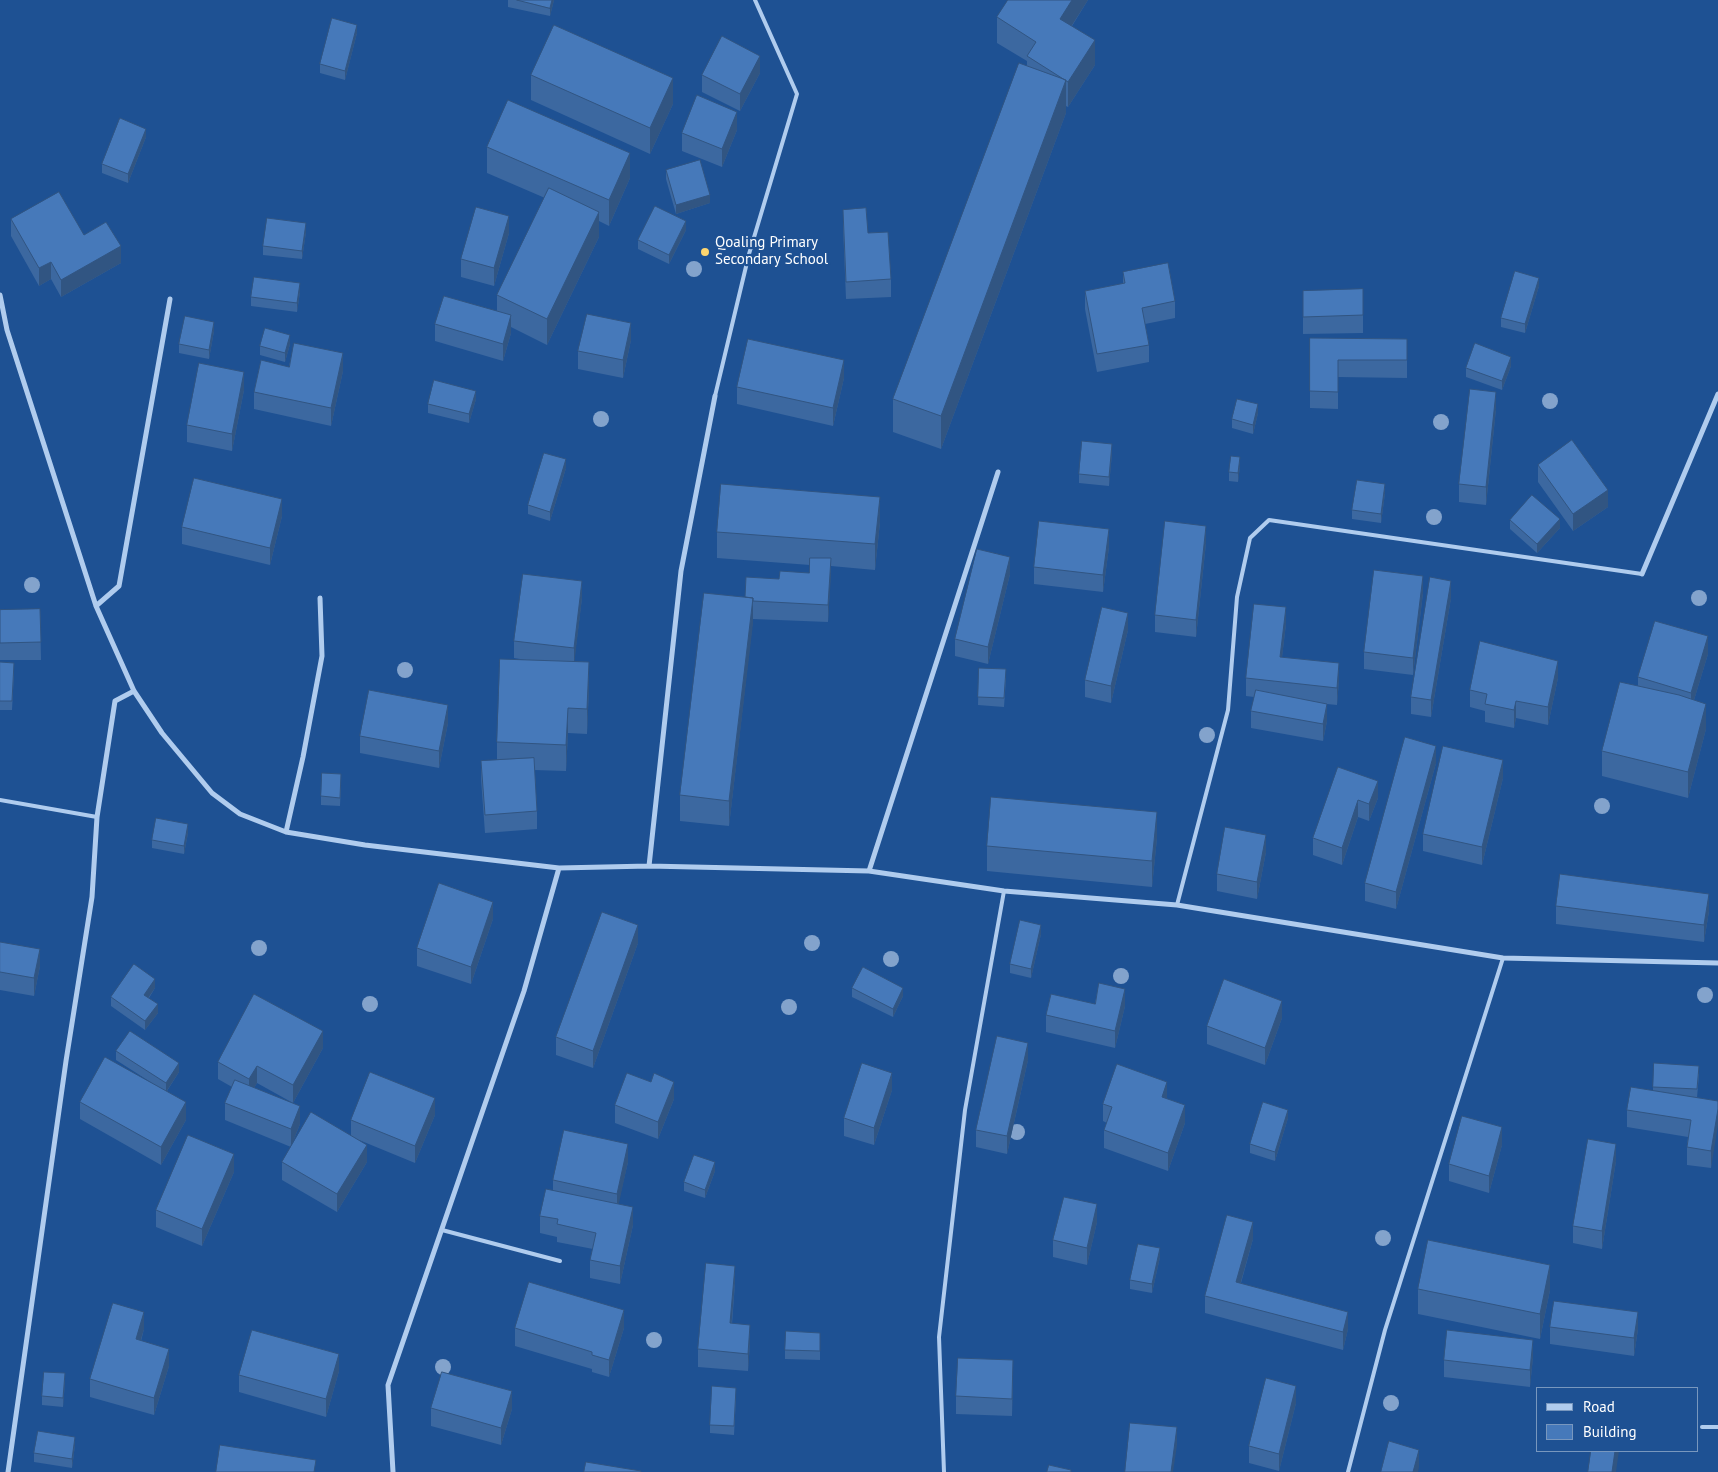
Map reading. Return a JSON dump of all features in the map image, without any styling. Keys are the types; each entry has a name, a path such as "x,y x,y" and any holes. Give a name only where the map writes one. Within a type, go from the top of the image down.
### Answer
{"street":[{"path":"0,294 7,330 96,606 134,691 162,733 212,793 240,814 286,832 365,845 559,868 650,866 869,871 1004,890 1177,905 1503,958 1718,962"},
{"path":"96,606 119,586 170,299"},
{"path":"1642,574 1718,394"},
{"path":"650,866 681,571 715,396"},
{"path":"869,871 998,472"},
{"path":"286,832 303,757 322,656 320,598"},
{"path":"8,1472 66,1061 92,897 98,817 115,701 134,691"},
{"path":"393,1472 388,1385 524,991 559,868"}],"lane":[{"path":"715,396 749,254 797,94 755,0"},
{"path":"1177,905 1228,710 1237,597 1250,538 1269,520 1642,574"},
{"path":"0,800 98,817"},
{"path":"944,1472 939,1337 965,1110 1004,890"},
{"path":"1348,1472 1385,1330 1503,958"},
{"path":"442,1230 560,1261"},
{"path":"1702,1427 1718,1427"}],"building":[{"path":"517,0 552,0 550,8"},
{"path":"1008,0 1072,0 1060,19 1095,40 1068,82 1027,56 1036,42 997,17"},
{"path":"332,18 357,25 345,71 320,64"},
{"path":"554,25 673,78 650,128 531,75"},
{"path":"722,36 760,56 740,94 702,75"},
{"path":"1019,63 1066,80 941,416 893,399"},
{"path":"697,95 737,112 722,149 682,133"},
{"path":"508,100 630,153 609,200 487,147"},
{"path":"120,118 146,129 128,174 102,164"},
{"path":"700,160 710,195 676,205 666,170"},
{"path":"549,188 599,212 547,319 497,295"},
{"path":"59,192 84,235 106,222 121,246 61,280 51,262 39,268 11,219"},
{"path":"655,206 686,221 669,255 638,240"},
{"path":"476,207 509,216 494,268 461,259"},
{"path":"866,208 868,233 888,232 891,279 846,282 843,210"},
{"path":"267,218 306,223 302,251 263,246"},
{"path":"1168,263 1175,301 1142,308 1149,345 1097,354 1085,291 1125,283 1123,272"},
{"path":"1515,271 1539,278 1525,324 1501,318"},
{"path":"254,277 300,283 297,303 251,297"},
{"path":"1363,289 1363,315 1303,317 1303,291"},
{"path":"444,296 511,315 503,344 435,324"},
{"path":"587,314 631,323 623,360 578,351"},
{"path":"185,316 214,322 209,350 179,344"},
{"path":"265,328 290,335 285,353 260,346"},
{"path":"1310,338 1407,339 1407,360 1338,360 1338,392 1310,391"},
{"path":"748,339 844,360 833,408 737,387"},
{"path":"294,343 343,353 331,408 254,392 261,360 289,367"},
{"path":"1475,343 1511,357 1502,381 1466,368"},
{"path":"199,363 244,372 232,434 187,425"},
{"path":"434,380 476,391 469,414 428,404"},
{"path":"1470,389 1496,392 1486,487 1459,484"},
{"path":"1237,399 1258,404 1253,425 1232,419"},
{"path":"1572,440 1608,490 1573,514 1538,465"},
{"path":"1082,441 1112,444 1109,477 1079,474"},
{"path":"544,453 566,459 550,512 528,505"},
{"path":"1231,456 1240,457 1238,473 1229,472"},
{"path":"194,478 282,499 270,548 182,527"},
{"path":"1357,480 1385,484 1381,514 1352,510"},
{"path":"721,484 880,497 875,544 717,532"},
{"path":"1532,495 1560,519 1537,544 1510,520"},
{"path":"1039,521 1109,529 1103,575 1034,567"},
{"path":"1165,521 1206,526 1196,620 1155,615"},
{"path":"977,549 1010,557 988,647 955,639"},
{"path":"810,558 831,558 828,605 753,601 753,598 745,597 746,577 779,579 780,571 809,573"},
{"path":"1374,570 1423,576 1413,658 1364,652"},
{"path":"523,574 582,581 574,648 514,641"},
{"path":"1430,577 1451,581 1431,700 1411,697"},
{"path":"704,593 753,598 729,801 680,795"},
{"path":"1254,604 1286,607 1280,657 1339,663 1337,688 1246,678"},
{"path":"1102,607 1128,613 1111,686 1085,680"},
{"path":"40,609 41,642 0,643 0,610"},
{"path":"1655,621 1708,636 1691,693 1638,677"},
{"path":"1480,641 1558,661 1548,707 1516,701 1514,710 1485,704 1487,694 1470,690"},
{"path":"500,659 589,662 587,709 568,708 566,745 497,742"},
{"path":"0,662 14,663 12,701 0,701"},
{"path":"979,668 1006,669 1004,698 978,697"},
{"path":"1620,682 1679,695 1706,704 1688,772 1602,751"},
{"path":"369,690 448,705 439,751 360,736"},
{"path":"1256,690 1327,704 1323,724 1251,711"},
{"path":"1405,737 1436,746 1396,892 1365,883"},
{"path":"1443,746 1503,760 1482,847 1423,834"},
{"path":"534,758 537,811 485,815 481,761"},
{"path":"1338,767 1378,781 1369,804 1358,800 1342,848 1313,838"},
{"path":"322,773 341,774 340,798 321,796"},
{"path":"991,797 1157,812 1152,861 987,846"},
{"path":"156,818 188,824 184,846 152,840"},
{"path":"1225,827 1266,835 1257,882 1217,874"},
{"path":"1560,874 1709,894 1704,925 1556,906"},
{"path":"439,883 493,902 471,967 417,948"},
{"path":"602,912 638,925 593,1051 556,1037"},
{"path":"1020,920 1041,925 1031,969 1010,964"},
{"path":"0,942 40,949 34,978 0,972"},
{"path":"134,964 155,979 144,995 158,1004 145,1021 111,997"},
{"path":"863,967 903,988 893,1009 852,988"},
{"path":"1224,979 1282,1001 1265,1048 1207,1026"},
{"path":"1099,983 1125,989 1115,1031 1046,1015 1051,994 1095,1004"},
{"path":"254,994 323,1031 293,1085 257,1066 249,1079 218,1062"},
{"path":"130,1031 179,1063 166,1083 116,1051"},
{"path":"997,1036 1028,1043 1007,1136 976,1130"},
{"path":"105,1057 186,1102 161,1147 80,1102"},
{"path":"862,1063 892,1073 874,1128 844,1118"},
{"path":"1654,1063 1699,1066 1697,1089 1653,1087"},
{"path":"1117,1064 1167,1082 1162,1097 1185,1105 1168,1153 1104,1130 1112,1107 1103,1104"},
{"path":"370,1072 435,1098 415,1146 351,1120"},
{"path":"627,1073 651,1082 654,1073 674,1082 658,1122 615,1105"},
{"path":"235,1080 300,1106 291,1129 225,1103"},
{"path":"1631,1087 1718,1101 1711,1151 1687,1147 1691,1120 1627,1110"},
{"path":"1263,1102 1288,1110 1275,1152 1250,1144"},
{"path":"311,1112 367,1145 337,1194 282,1162"},
{"path":"1462,1116 1502,1127 1489,1176 1449,1164"},
{"path":"564,1130 628,1144 617,1194 553,1180"},
{"path":"188,1135 234,1154 202,1229 156,1210"},
{"path":"1588,1139 1616,1144 1602,1231 1573,1226"},
{"path":"694,1155 715,1162 705,1190 684,1182"},
{"path":"546,1189 633,1207 620,1266 590,1260 596,1233 557,1224 558,1219 540,1216"},
{"path":"1064,1197 1097,1204 1087,1248 1053,1240"},
{"path":"1227,1215 1253,1222 1236,1282 1348,1312 1343,1332 1205,1296"},
{"path":"1428,1240 1550,1265 1540,1314 1418,1289"},
{"path":"1138,1244 1160,1248 1152,1284 1130,1280"},
{"path":"706,1263 735,1266 730,1323 750,1325 748,1354 698,1349"},
{"path":"529,1282 624,1310 609,1360 592,1355 592,1352 515,1328"},
{"path":"1554,1301 1638,1312 1634,1338 1550,1327"},
{"path":"113,1303 144,1312 136,1339 169,1349 154,1398 90,1379"},
{"path":"252,1330 339,1354 326,1399 239,1375"},
{"path":"1447,1330 1533,1340 1530,1370 1444,1360"},
{"path":"786,1331 820,1333 820,1351 785,1350"},
{"path":"958,1358 1013,1360 1012,1399 956,1396"},
{"path":"44,1372 65,1373 63,1398 42,1396"},
{"path":"442,1372 512,1391 501,1428 431,1408"},
{"path":"1266,1378 1296,1386 1279,1454 1249,1446"},
{"path":"712,1386 736,1388 734,1426 710,1425"},
{"path":"1130,1423 1177,1427 1171,1472 1125,1472"},
{"path":"38,1431 75,1437 72,1459 34,1453"},
{"path":"1389,1441 1419,1450 1413,1472 1381,1472"},
{"path":"220,1445 316,1460 314,1472 216,1472"},
{"path":"1591,1452 1615,1452 1612,1472 1588,1472"},
{"path":"586,1462 641,1471 641,1472 584,1472"},
{"path":"1049,1465 1071,1470 1071,1472 1047,1472"}],"place":[{"name":"Qoaling Primary Secondary School","path":"705,252"}]}
